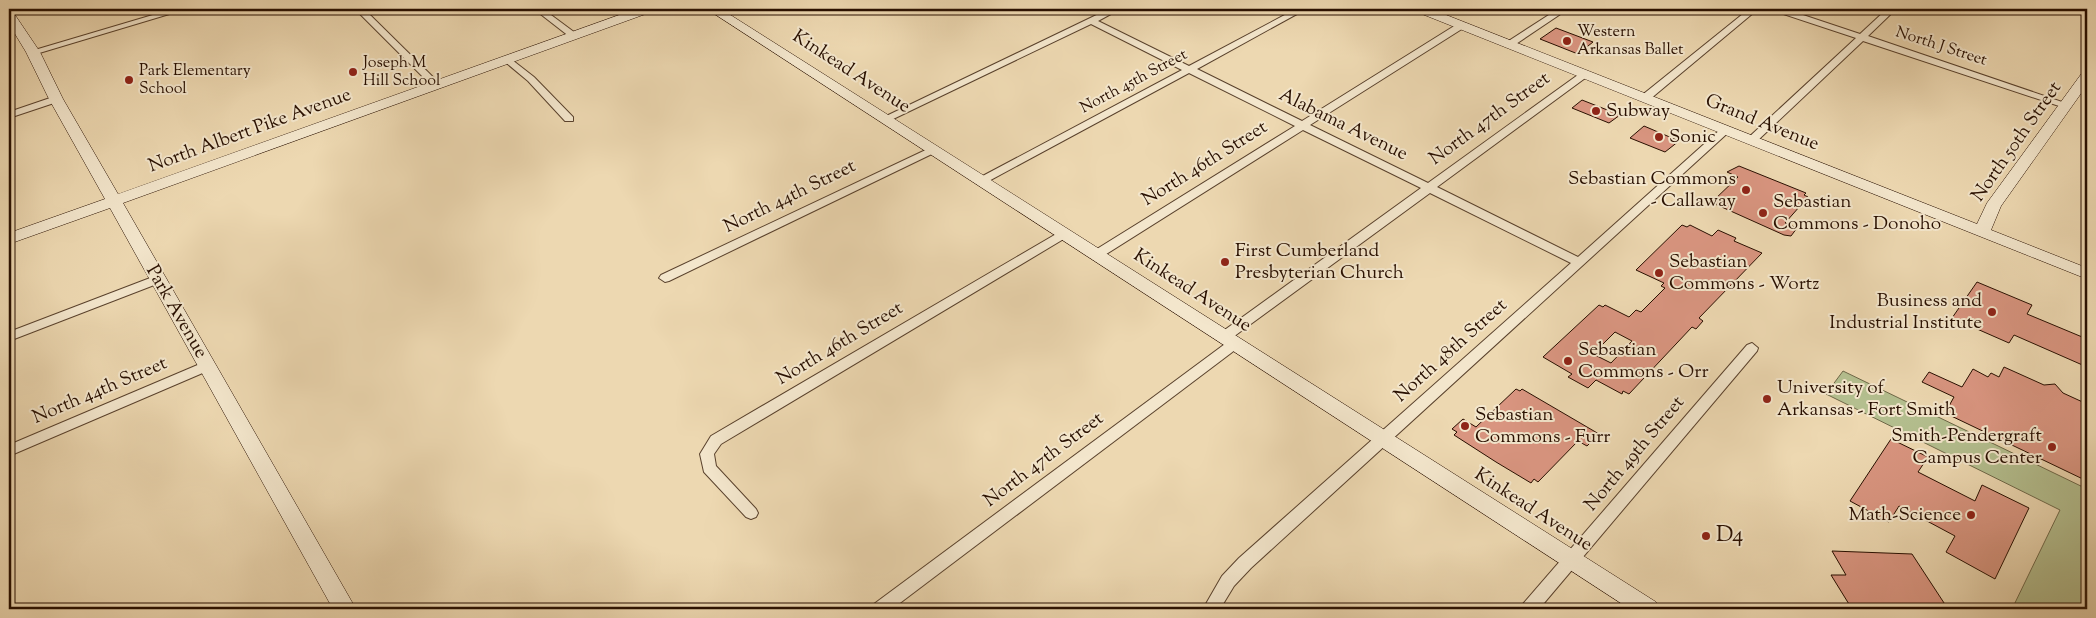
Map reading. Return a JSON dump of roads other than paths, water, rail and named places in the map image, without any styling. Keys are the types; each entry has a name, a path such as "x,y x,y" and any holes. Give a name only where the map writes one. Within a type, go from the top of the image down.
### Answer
{"street":[{"path":"33,52 182,9"},
{"path":"538,9 573,35"},
{"name":"North Albert Pike Avenue","path":"9,239 647,9"},
{"name":"Kinkead Avenue","path":"713,9 1648,609"},
{"path":"885,119 1116,9"},
{"name":"North 45th Street","path":"981,181 1302,9"},
{"name":"Grand Avenue","path":"1421,9 2087,274"},
{"path":"1510,44 1564,9"},
{"path":"1645,98 1754,9"},
{"name":"North J Street","path":"1777,9 2066,104"},
{"path":"1752,140 1892,9"},
{"path":"364,10 436,85"},
{"name":"Park Avenue","path":"9,16 33,52 56,99 113,201 345,609"},
{"name":"Alabama Avenue","path":"1091,21 1303,124 1579,262"},
{"name":"North 46th Street","path":"1096,255 1462,25"},
{"path":"507,59 531,79 569,119"},
{"name":"North 47th Street","path":"880,609 1430,188 1585,74"},
{"name":"North 50th Street","path":"1982,232 1993,206 2087,76"},
{"path":"9,115 56,99"},
{"name":"North 48th Street","path":"1211,609 1228,581 1245,563 1726,130"},
{"name":"North 44th Street","path":"665,278 932,150"},
{"name":"North 46th Street","path":"751,512 709,468 707,454 716,440 1063,234"},
{"path":"9,338 158,279"},
{"name":"North 49th Street","path":"1529,609 1752,348"},
{"name":"North 44th Street","path":"9,451 207,366"}],"place":[{"name":"Western Arkansas Ballet","path":"1567,41"},
{"name":"Joseph M Hill School","path":"353,72"},
{"name":"Park Elementary School","path":"129,80"},
{"name":"Subway","path":"1596,111"},
{"name":"Sonic","path":"1659,137"},
{"name":"Sebastian Commons - Callaway","path":"1746,190"},
{"name":"Sebastian Commons - Donoho","path":"1763,213"},
{"name":"First Cumberland Presbyterian Church","path":"1225,262"},
{"name":"Sebastian Commons - Wortz","path":"1659,273"},
{"name":"Business and Industrial Institute","path":"1992,312"},
{"name":"Sebastian Commons - Orr","path":"1568,361"},
{"name":"University of Arkansas - Fort Smith","path":"1767,399"},
{"name":"Sebastian Commons - Furr","path":"1465,426"},
{"name":"Smith-Pendergraft Campus Center","path":"2052,447"},
{"name":"Math-Science","path":"1971,515"},
{"name":"D4","path":"1706,536"}]}
